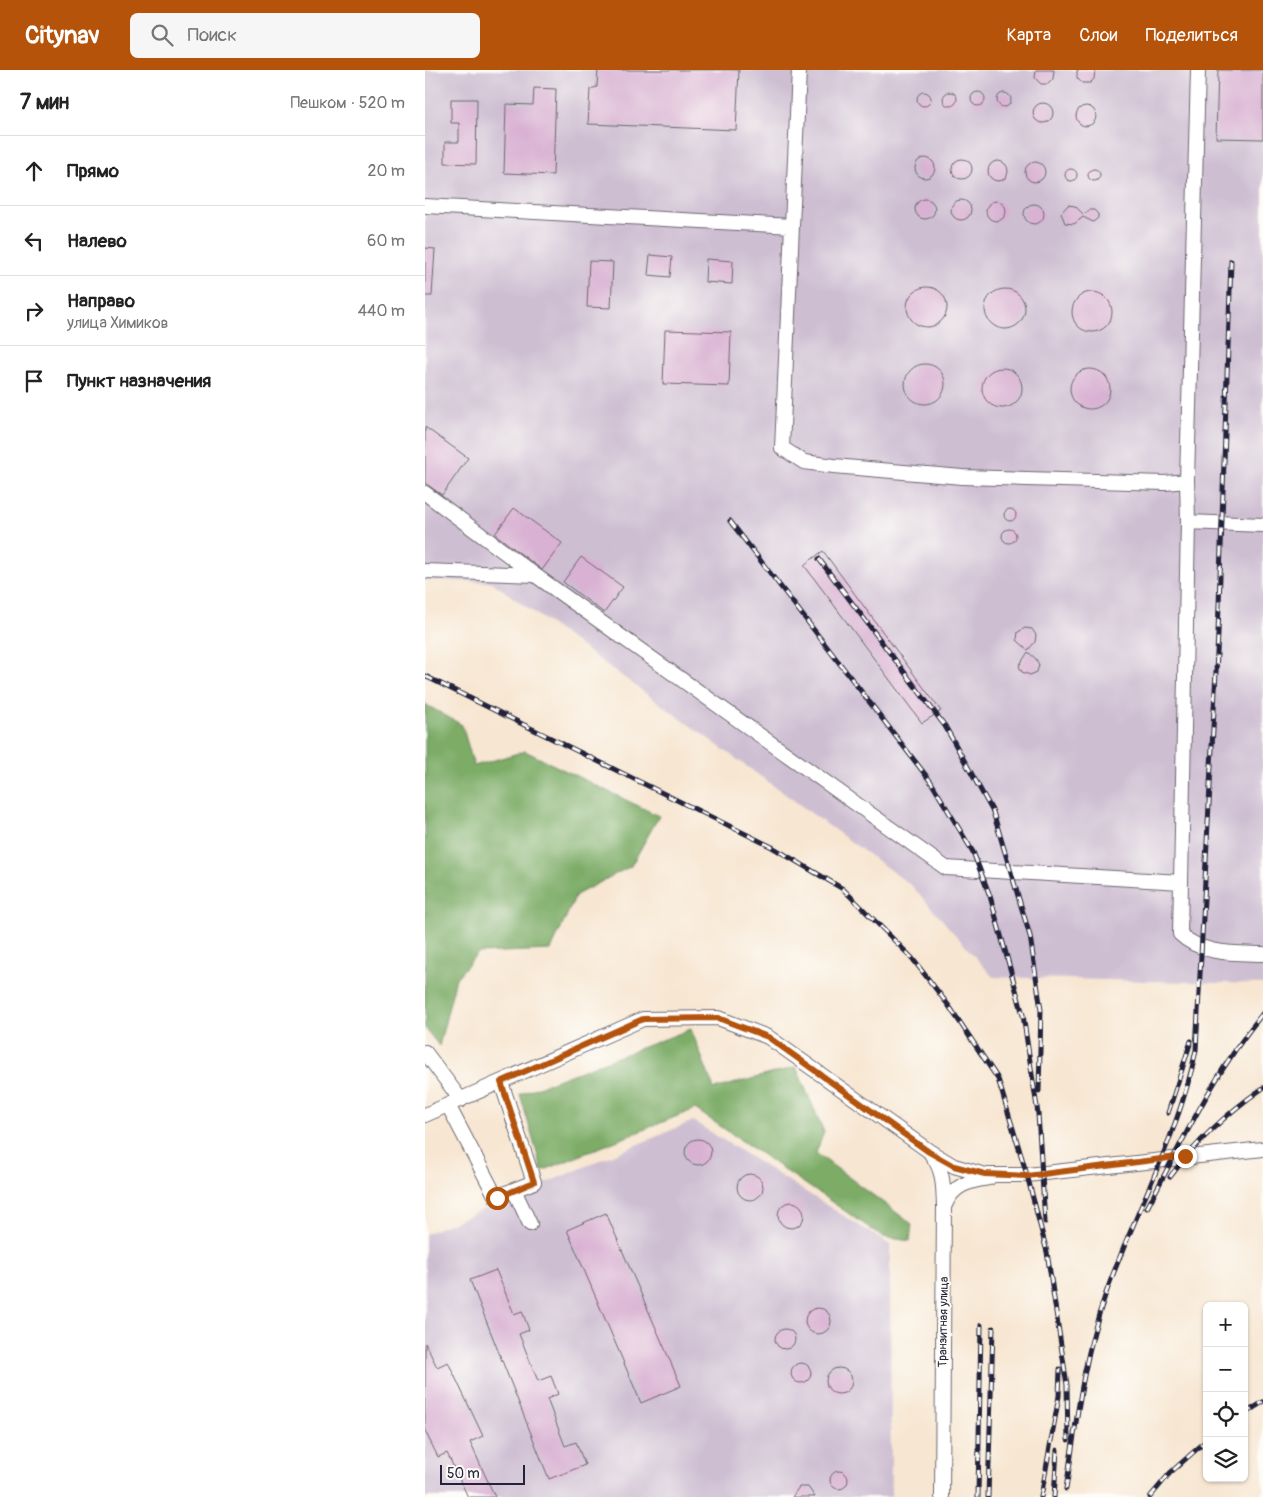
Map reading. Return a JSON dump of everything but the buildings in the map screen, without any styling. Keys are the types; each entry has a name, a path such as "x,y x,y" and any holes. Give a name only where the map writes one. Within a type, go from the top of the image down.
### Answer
{"street":[{"path":"799,70 782,448 804,462 962,477 1096,482 1187,481"},
{"path":"1198,70 1187,481 1188,522 1180,934 1188,942 1218,953 1263,954"},
{"path":"425,206 792,226"},
{"path":"425,493 535,575 946,868 1181,882"},
{"path":"1188,522 1263,525"},
{"path":"425,571 535,575"},
{"path":"425,1115 643,1019 718,1018 768,1037 929,1152 967,1171 1005,1177"},
{"path":"425,1052 461,1100"},
{"path":"447,1106 497,1198 534,1182 501,1082"},
{"path":"944,1206 948,1197 963,1184 1005,1177 1263,1149"},
{"name":"Транзитная улица","path":"929,1152 941,1170 944,1206 942,1497"},
{"path":"514,1190 530,1224"}],"shaded area":[{"path":"425,70 1263,70 1263,984 993,977 912,886 492,582 425,580"},
{"path":"693,1121 890,1245 891,1497 425,1497 425,1234"}],"green space":[{"path":"425,704 462,725 474,766 525,751 659,816 631,866 576,895 551,950 478,953 456,978 439,1046 425,1028"},
{"path":"691,1029 714,1089 796,1067 824,1132 816,1153 912,1224 910,1241 883,1237 695,1109 542,1171 520,1094"}],"railway":[{"path":"1066,1489 1081,1392 1097,1319 1179,1113 1196,1050 1218,634 1231,261"},
{"path":"730,521 931,782 973,852 990,896 1023,1015 1038,1114 1045,1222"},
{"path":"819,559 945,726 993,812 1030,936 1041,1010 1039,1091"},
{"path":"425,676 772,847 843,889 912,958 949,1006 998,1079 1027,1175 1047,1252 1067,1385 1068,1440"},
{"path":"1147,1208 1214,1083 1263,1013"},
{"path":"1168,1113 1191,1041"},
{"path":"1170,1177 1190,1152 1213,1129 1263,1088"},
{"path":"978,1497 981,1325"},
{"path":"988,1497 993,1328"},
{"path":"1041,1497 1059,1396 1060,1369"},
{"path":"1248,1411 1263,1402"},
{"path":"1150,1497 1170,1473 1203,1444"},
{"path":"1054,1497 1057,1450"}],"route":[{"path":"497,1198 534,1182 501,1082 643,1019 718,1018 768,1037 929,1152 967,1171 1005,1177 1027,1176 1185,1156"}]}
